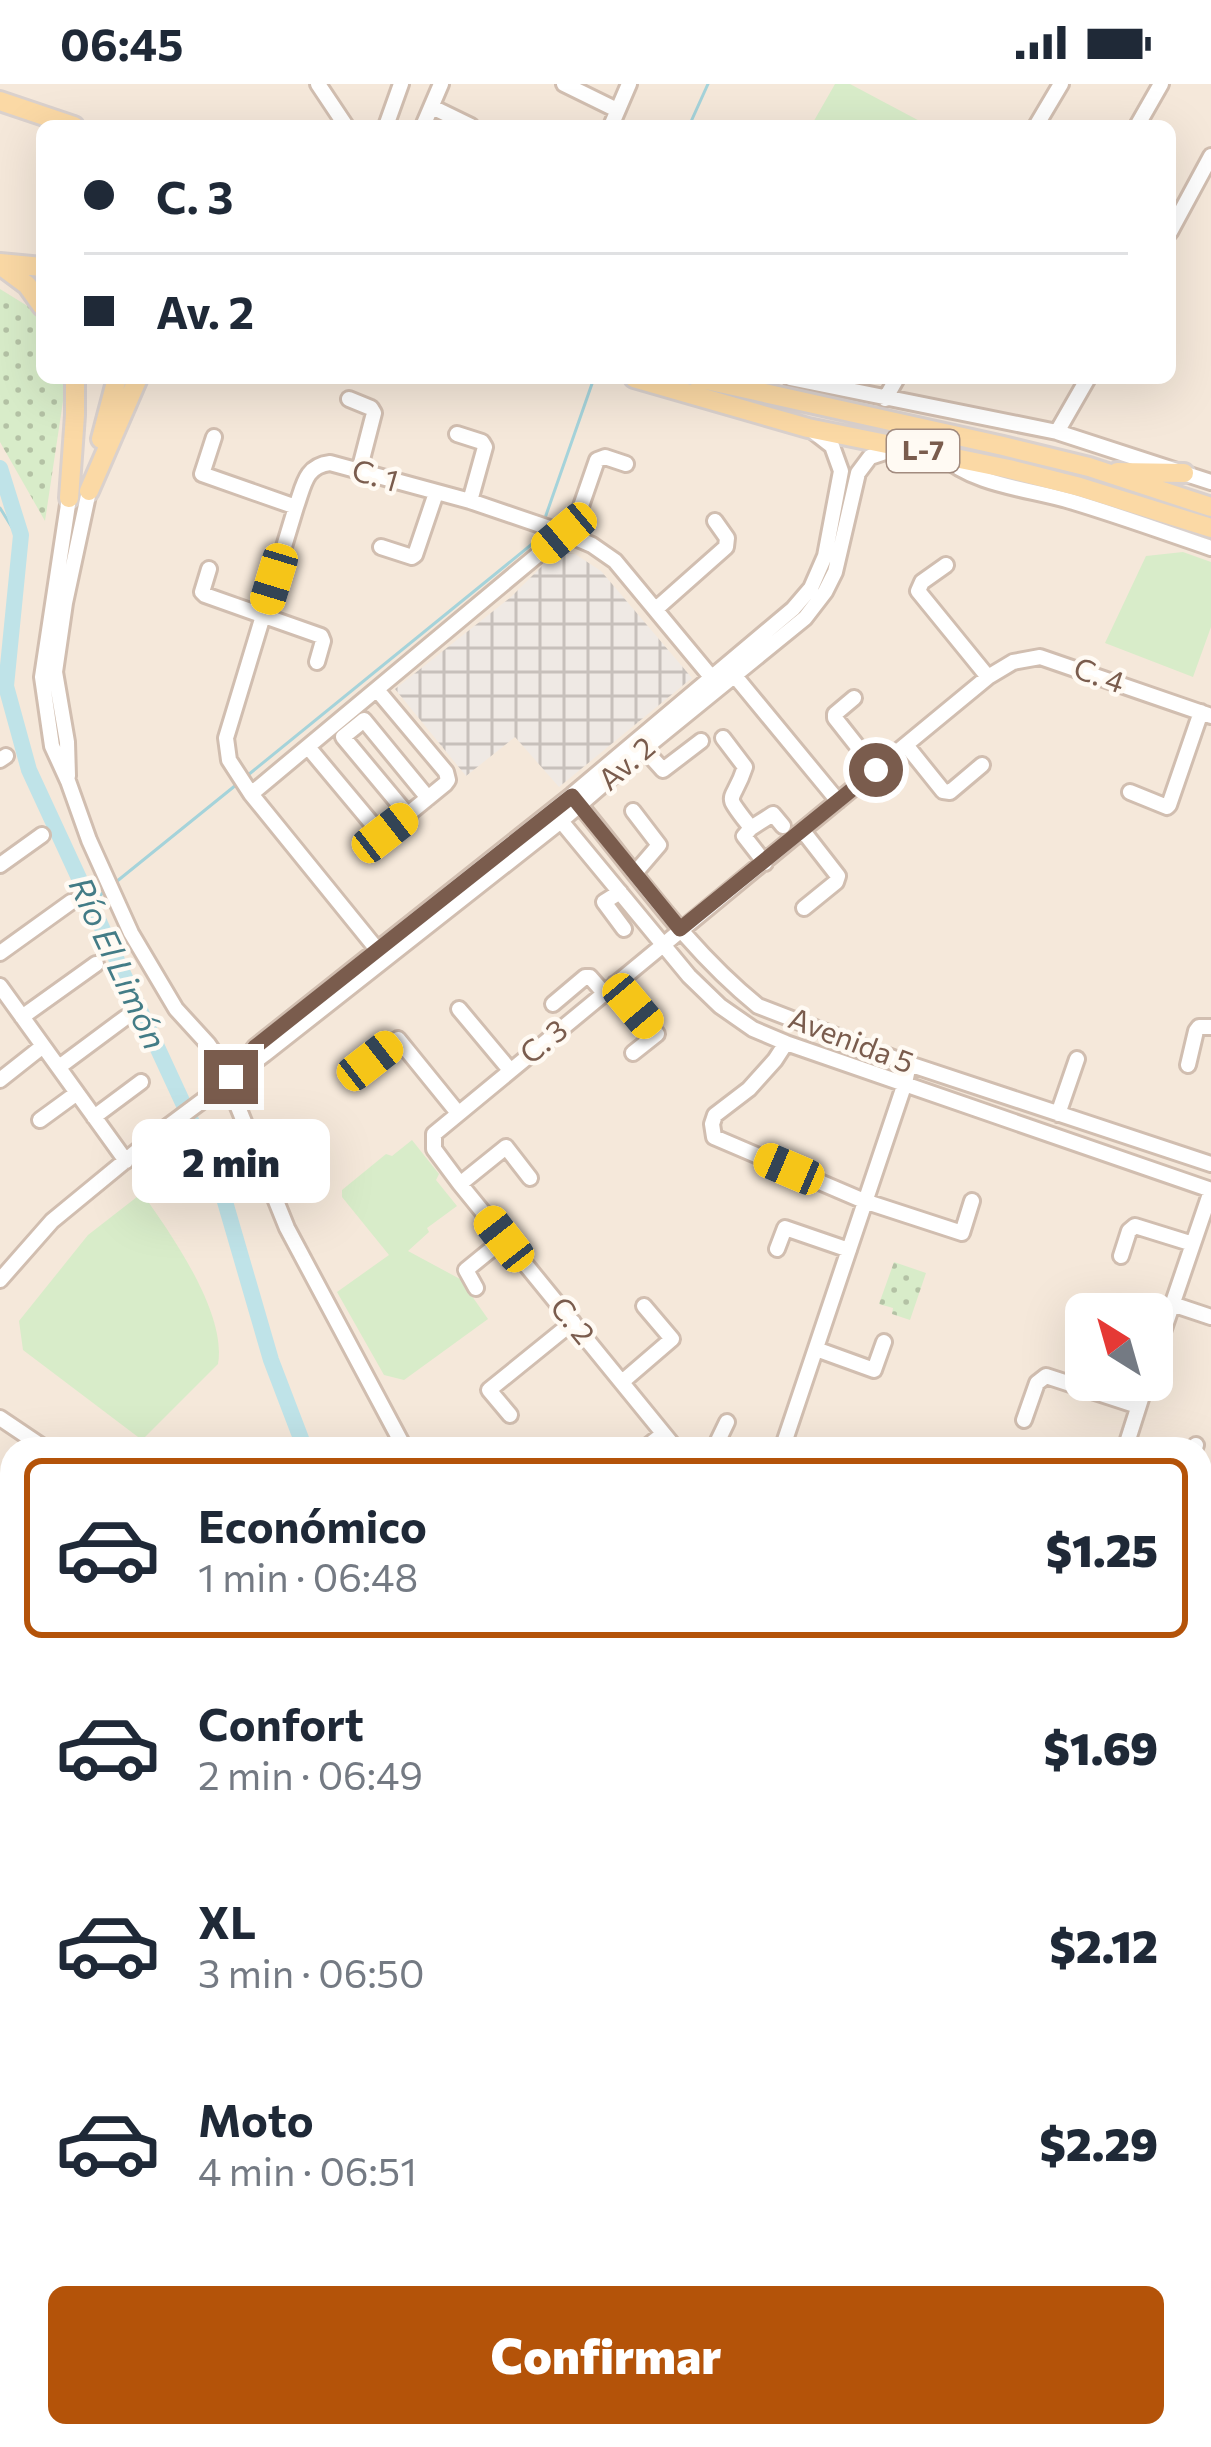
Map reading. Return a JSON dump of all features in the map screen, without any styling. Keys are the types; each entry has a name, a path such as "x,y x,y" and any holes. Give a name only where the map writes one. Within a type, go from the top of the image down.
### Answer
{"main road":[{"path":"3,104 54,120"},
{"path":"0,264 36,267"},
{"path":"0,264 36,298"},
{"path":"68,498 75,384"},
{"path":"89,491 116,384"},
{"path":"89,491 135,384"},
{"name":"L-7","path":"655,384 808,428 1080,488 1211,528"},
{"name":"L-7","path":"722,384 1003,446 1211,507"},
{"path":"1107,473 1184,473"}],"street":[{"path":"388,120 401,84"},
{"path":"426,120 441,84"},
{"path":"564,84 617,110"},
{"path":"613,120 629,84"},
{"path":"1040,120 1061,84"},
{"path":"1140,120 1161,84"},
{"path":"325,88 343,120"},
{"path":"432,107 459,120"},
{"path":"1176,214 1211,156"},
{"name":"L-7","path":"813,384 1057,431 1211,482"},
{"path":"886,399 894,384"},
{"path":"1057,431 1084,384"},
{"path":"784,399 824,387"},
{"path":"349,400 374,412 359,471"},
{"name":"Av. 2","path":"231,1077 255,1047 561,820 576,800 794,609 811,588 825,556 841,471 832,446 808,428"},
{"path":"458,434 484,447 470,501"},
{"path":"214,437 202,474 296,507"},
{"name":"Av. 2","path":"231,1077 805,617 825,592 842,548 858,473 870,457 898,447"},
{"name":"L-7","path":"940,454 956,468 985,480 1066,500 1211,548"},
{"path":"251,794 567,534 597,460 604,457 626,464"},
{"name":"C. 1","path":"381,954 251,794 229,760 226,738 310,470 330,463 470,501 567,534 615,561 712,678"},
{"path":"68,781 56,672 89,491"},
{"path":"381,547 412,557 436,493"},
{"path":"68,498 42,677 52,746 131,933 176,1009 231,1077 236,1102 287,1228 399,1437"},
{"path":"656,609 727,548 728,538 715,521"},
{"path":"946,565 918,590 988,677"},
{"path":"209,569 202,592 206,595 321,636 317,662"},
{"name":"C. 4","path":"988,677 1013,662 1040,657 1206,714"},
{"path":"735,676 838,801"},
{"name":"C. 3","path":"434,1134 988,677"},
{"path":"308,747 379,832 385,833 408,815 448,780 378,691"},
{"path":"854,698 835,718 876,770"},
{"path":"1130,792 1169,805 1206,714"},
{"path":"408,815 343,737 364,720 428,798"},
{"path":"723,738 746,767 730,796 751,828"},
{"path":"644,748 663,770 701,740"},
{"path":"906,745 944,791 950,792 982,765"},
{"name":"Avenida 5","path":"576,800 680,929 758,1006 909,1064 1211,1164"},
{"path":"633,811 659,845 635,873"},
{"path":"765,862 744,836 773,814 783,826"},
{"name":"Avenida 5","path":"561,820 688,976 754,1029 1211,1191"},
{"path":"803,831 838,876 804,908"},
{"path":"0,865 42,835"},
{"path":"620,892 604,902 624,929"},
{"path":"0,953 71,902"},
{"path":"22,1018 96,964"},
{"path":"554,1004 590,977 657,1034 633,1053"},
{"path":"0,986 126,1160"},
{"path":"459,1009 510,1070"},
{"path":"58,1067 125,1018"},
{"path":"1189,1065 1196,1031 1211,1028"},
{"path":"370,1061 398,1039 458,1113"},
{"path":"786,1043 749,1089 715,1115 714,1137 864,1201 962,1234 972,1201"},
{"path":"208,1045 228,1057 255,1047"},
{"path":"0,1080 43,1046"},
{"path":"1058,1114 1077,1059"},
{"path":"786,1437 909,1064"},
{"path":"2,1271 52,1221 231,1077"},
{"path":"94,1117 141,1082"},
{"path":"40,1120 77,1093"},
{"name":"C. 2","path":"434,1134 434,1149 460,1184 666,1437"},
{"path":"460,1184 506,1147 530,1178"},
{"path":"1173,1301 1211,1191"},
{"path":"1121,1256 1129,1231 1136,1226 1193,1244"},
{"path":"777,1250 785,1228 849,1250"},
{"path":"476,1288 466,1270 504,1239"},
{"path":"1173,1304 1211,1317"},
{"path":"622,1382 672,1340 644,1306"},
{"path":"510,1415 489,1390 573,1322"},
{"path":"816,1349 874,1370 884,1342"},
{"path":"1024,1420 1037,1383 1046,1376 1138,1406"},
{"path":"1129,1437 1140,1401"},
{"path":"0,1418 28,1437"},
{"path":"720,1437 727,1421"},
{"path":"659,1437 663,1434"}],"shaded area":[{"path":"0,84 1211,84 1211,1437 0,1437"},
{"path":"556,552 575,554 601,571 692,678 559,787 515,737 466,776 395,689 511,597"}],"green space":[{"path":"835,84 850,84 918,120 814,120"},
{"path":"0,289 36,313 36,384 64,384 65,388 45,521 0,442"},
{"path":"1183,552 1211,562 1211,627 1193,677 1105,643 1146,556"},
{"path":"412,1140 457,1206 427,1228 429,1232 408,1251 460,1279 488,1319 404,1380 384,1375 337,1292 389,1255 342,1197 342,1190 386,1154 392,1156"},
{"path":"142,1193 194,1275 214,1322 218,1364 145,1437 138,1437 23,1350 19,1321 88,1235"},
{"path":"894,1262 926,1273 910,1320 879,1304"}],"waterway":[{"path":"692,120 708,84"},
{"path":"545,518 592,384"},
{"name":"Río El Limón","path":"0,468 21,535 6,686 29,770 219,1181 271,1360 300,1437"},
{"path":"0,508 21,542"},
{"path":"248,775 540,533"},
{"path":"116,882 236,785"},
{"path":"91,903 104,892"}],"route":[{"path":"231,1077 255,1047 572,796 680,929 876,770"}]}
